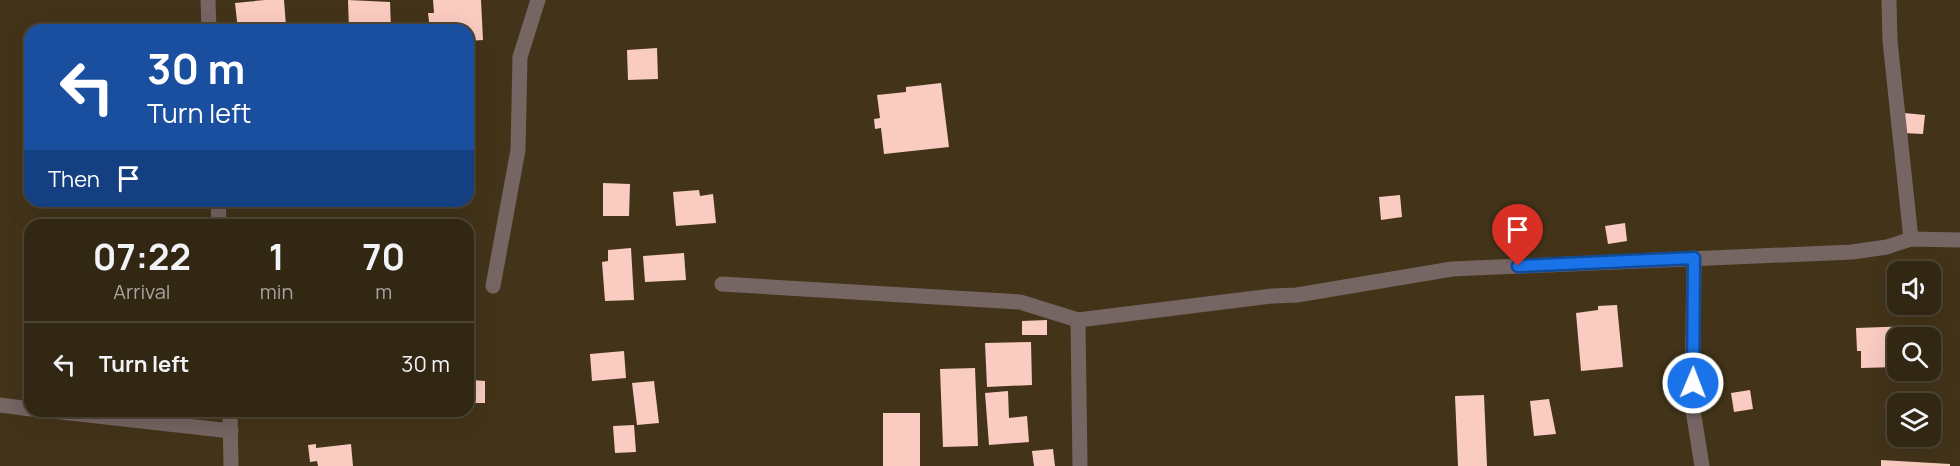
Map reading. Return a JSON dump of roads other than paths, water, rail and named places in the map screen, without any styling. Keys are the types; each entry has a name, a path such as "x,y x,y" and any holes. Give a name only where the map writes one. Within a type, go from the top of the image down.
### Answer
{"street":[{"path":"208,0 209,24"},
{"path":"493,286 518,150 520,57 538,0"},
{"path":"1889,0 1890,41 1911,240"},
{"path":"722,284 1020,302 1078,320 1272,296 1297,295 1452,269 1852,252 1887,247 1911,240 1960,240"},
{"path":"1694,258 1692,404 1702,466"},
{"path":"1078,320 1080,466"},
{"path":"0,405 24,408"},
{"path":"106,417 231,431"},
{"path":"230,417 231,466"}]}
